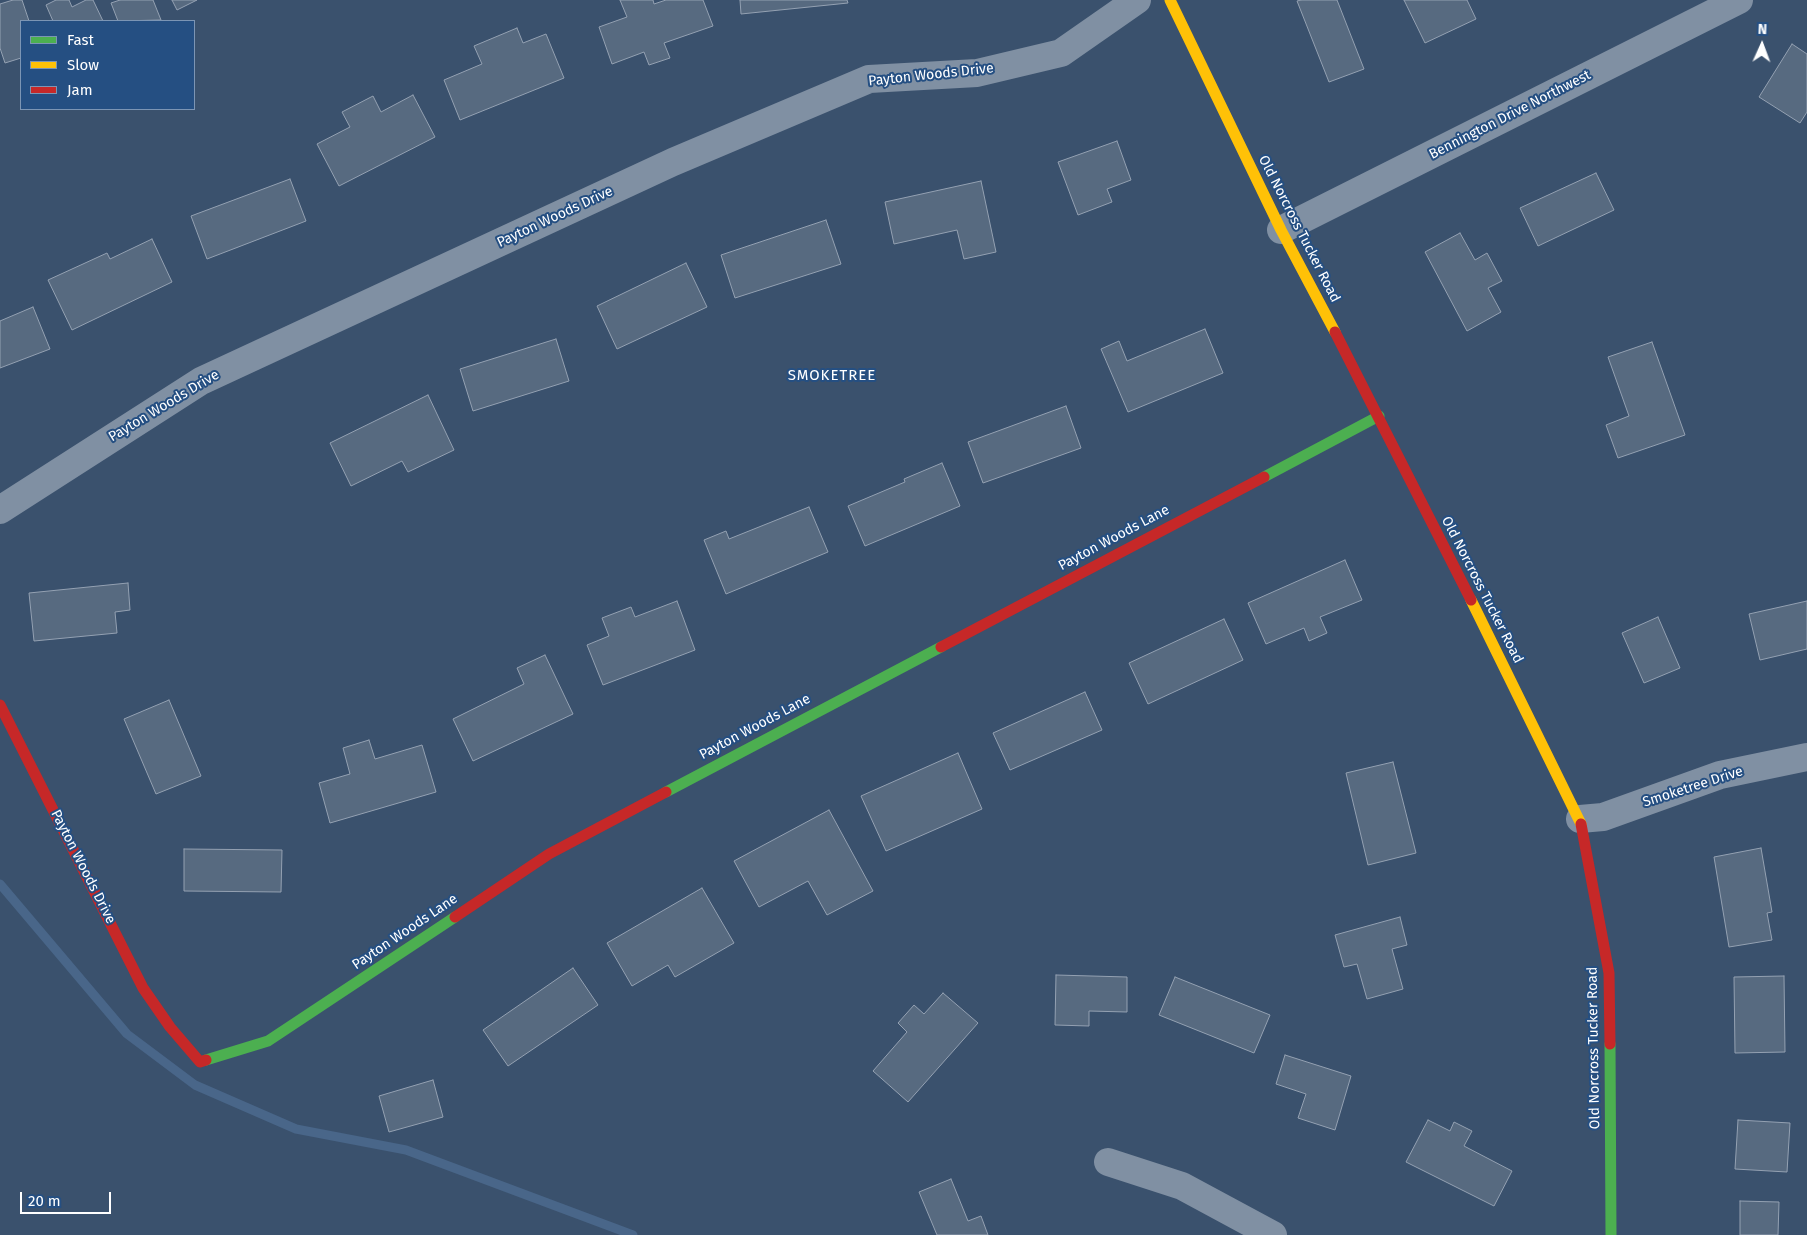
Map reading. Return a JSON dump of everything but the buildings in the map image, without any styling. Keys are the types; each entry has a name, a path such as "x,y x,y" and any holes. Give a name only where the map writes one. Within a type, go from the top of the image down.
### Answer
{"street":[{"name":"Payton Woods Drive","path":"0,510 201,381 673,162 869,79 977,73 1061,53 1137,0"},
{"name":"Old Norcross Tucker Road","path":"1170,0 1281,230 1378,416 1580,819 1609,973 1611,1235"},
{"name":"Bennington Drive Northwest","path":"1281,230 1739,0"},
{"name":"Payton Woods Lane","path":"170,1028 200,1062 268,1040 549,854 1378,416"},
{"name":"Payton Woods Drive","path":"0,705 143,988 170,1028"},
{"name":"Smoketree Drive","path":"1580,819 1603,817 1720,776 1807,757"},
{"path":"1108,1162 1182,1186 1272,1235"}],"waterway":[{"path":"0,884 127,1034 195,1085 296,1129 406,1150 633,1235"}],"traffic: fast":[{"path":"1264,477 1379,416"},
{"path":"666,792 941,647"},
{"path":"206,1060 268,1041 455,917"},
{"path":"1610,1044 1611,1235"}],"traffic: slow":[{"path":"1170,0 1281,230 1335,332"},
{"path":"1471,600 1581,824"}],"traffic: jam":[{"path":"1335,332 1471,600"},
{"path":"941,647 1264,477"},
{"path":"0,705 143,988 170,1027 200,1062 206,1060"},
{"path":"455,917 549,854 666,792"},
{"path":"1581,824 1609,973 1610,1044"}],"district":[{"name":"SMOKETREE","path":"832,376"}]}
